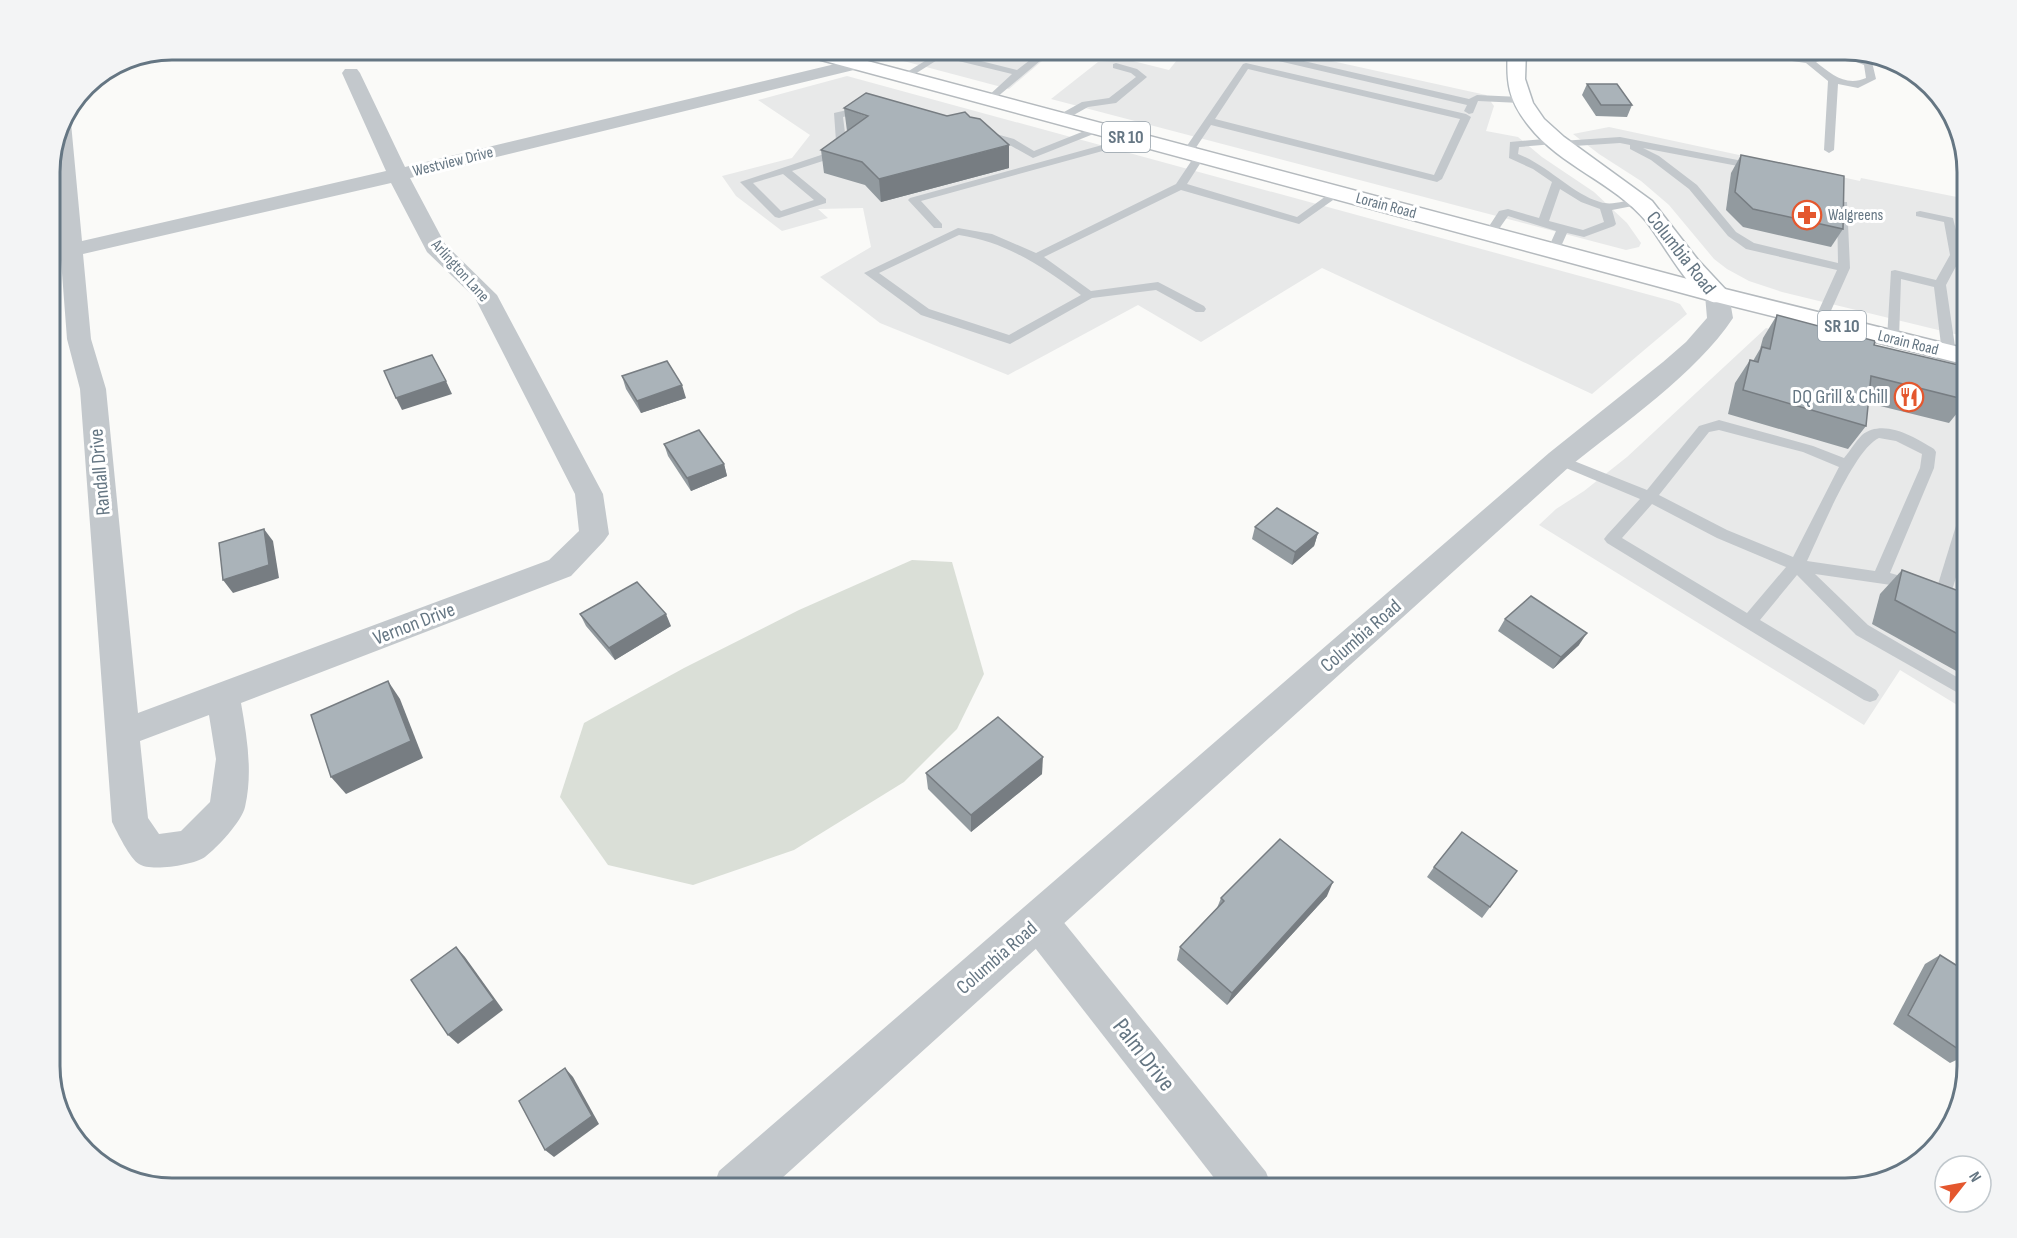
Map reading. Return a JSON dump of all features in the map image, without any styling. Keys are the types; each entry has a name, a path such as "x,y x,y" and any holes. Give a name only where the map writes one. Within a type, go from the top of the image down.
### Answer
{"main road":[{"name":"Lorain Road","path":"856,60 904,77 1193,155 1717,295 1957,355"},
{"name":"Columbia Road","path":"1515,60 1515,85 1520,100 1535,122 1557,142 1639,202 1660,224 1685,260 1717,295"}],"street":[{"name":"Westview Drive","path":"60,253 398,175 836,60"},
{"name":"Arlington Lane","path":"351,74 398,175 435,247 485,294 589,494 594,534"},
{"name":"Randall Drive","path":"60,164 60,253 78,339 93,389 130,822 150,852 191,846 227,809 233,759 223,697"},
{"name":"Columbia Road","path":"747,1178 1559,460 1697,346 1719,321 1717,295"},
{"name":"Vernon Drive","path":"122,734 560,568 594,534"},
{"name":"Palm Drive","path":"1039,922 1242,1178"}],"lane":[{"path":"904,77 931,60"},
{"path":"966,60 1019,73"},
{"path":"990,100 1035,60"},
{"path":"1286,60 1473,103"},
{"path":"1802,60 1809,61 1833,80 1858,85 1871,80 1869,64 1866,62"},
{"path":"1059,119 1086,104 1112,101 1142,77 1134,71 1116,66"},
{"path":"1036,256 1180,186 1209,121 1246,66 1466,117"},
{"path":"1829,150 1833,80"},
{"path":"1209,121 1437,178 1477,98 1520,100"},
{"path":"784,170 822,201 779,215 745,182 828,156 841,141 838,115 871,107"},
{"path":"967,129 1010,141 1033,155 1097,129"},
{"path":"938,226 914,200 1135,139"},
{"path":"1620,140 1655,158 1693,187 1732,234 1750,246 1844,268"},
{"path":"1639,202 1605,207 1587,201 1528,159 1513,156 1514,144 1620,140 1772,170"},
{"path":"1543,222 1558,180"},
{"path":"1180,186 1299,221 1337,193"},
{"path":"1820,321 1844,268 1843,191"},
{"path":"1490,234 1503,213 1584,234 1610,224 1611,221 1606,215 1605,207"},
{"path":"1920,214 1949,220 1956,255 1940,285 1957,351"},
{"path":"1553,251 1563,229"},
{"path":"1089,295 1036,256 988,236 958,231 870,273 925,312 1010,340 1089,295 1158,286 1200,309"},
{"path":"1893,339 1895,274 1940,285"},
{"path":"1847,465 1808,449 1719,426 1704,429 1650,497 1612,539 1869,694"},
{"path":"1749,622 1797,565 1847,465 1870,436 1880,433 1908,439 1929,452 1927,468 1881,576"},
{"path":"1559,460 1650,497 1722,534 1797,565 1881,576 1902,582"},
{"path":"1957,543 1938,593 1957,599"},
{"path":"1797,565 1862,630 1957,686"}],"shaded area":[{"path":"900,60 1043,60 1009,89"},
{"path":"1129,60 1169,70 1177,60 1327,60 1486,95 1494,106 1486,131 1518,137 1542,157 1594,192 1627,223 1641,243 1639,247 1626,250 1051,99 1098,62"},
{"path":"847,76 1672,301 1680,304 1687,314 1592,394 1322,268 1201,342 1138,305 1008,375 880,323 820,277 871,247 863,208 818,209 828,218 782,231 736,196 722,176 792,158 810,135 758,100"},
{"path":"1609,127 1860,181 1861,178 1957,197 1957,335 1782,292 1749,281 1714,259 1669,205 1641,181 1573,134"},
{"path":"1766,328 1957,376 1957,705 1900,670 1864,725 1539,525 1556,509 1584,491 1627,457"},
{"path":"912,560 952,562 984,674 957,729 904,782 794,850 693,885 608,865 560,797 584,723 684,668 799,610"}],"building":[{"path":"1587,84 1617,84 1632,105 1601,105"},
{"path":"866,93 947,116 965,112 970,117 980,119 1009,145 879,179 862,162 821,150 868,116 844,108"},
{"path":"1741,155 1844,176 1843,229 1753,209 1735,192"},
{"path":"1777,315 1875,341 1874,345 1957,365 1957,398 1871,376 1866,426 1743,390 1750,360 1758,362 1762,347 1770,349"},
{"path":"432,355 446,381 396,398 384,371"},
{"path":"667,361 682,385 637,401 622,376"},
{"path":"699,430 724,464 687,478 664,444"},
{"path":"1277,508 1318,533 1295,552 1255,527"},
{"path":"264,529 269,565 223,580 219,543"},
{"path":"1902,570 1957,590 1957,634 1895,600"},
{"path":"637,582 666,614 609,648 580,614"},
{"path":"1531,596 1587,633 1561,657 1505,619"},
{"path":"388,681 411,741 331,777 311,715"},
{"path":"998,717 1043,757 971,815 926,773"},
{"path":"1462,832 1517,871 1490,907 1434,867"},
{"path":"1280,839 1333,882 1232,993 1180,947 1224,901 1221,898"},
{"path":"456,947 494,1000 448,1035 411,980"},
{"path":"1940,955 1957,966 1957,1048 1908,1015"},
{"path":"565,1068 592,1116 545,1150 519,1101"}],"place":[{"name":"Walgreens","path":"1807,215"},
{"name":"DQ Grill & Chill","path":"1909,397"}]}
